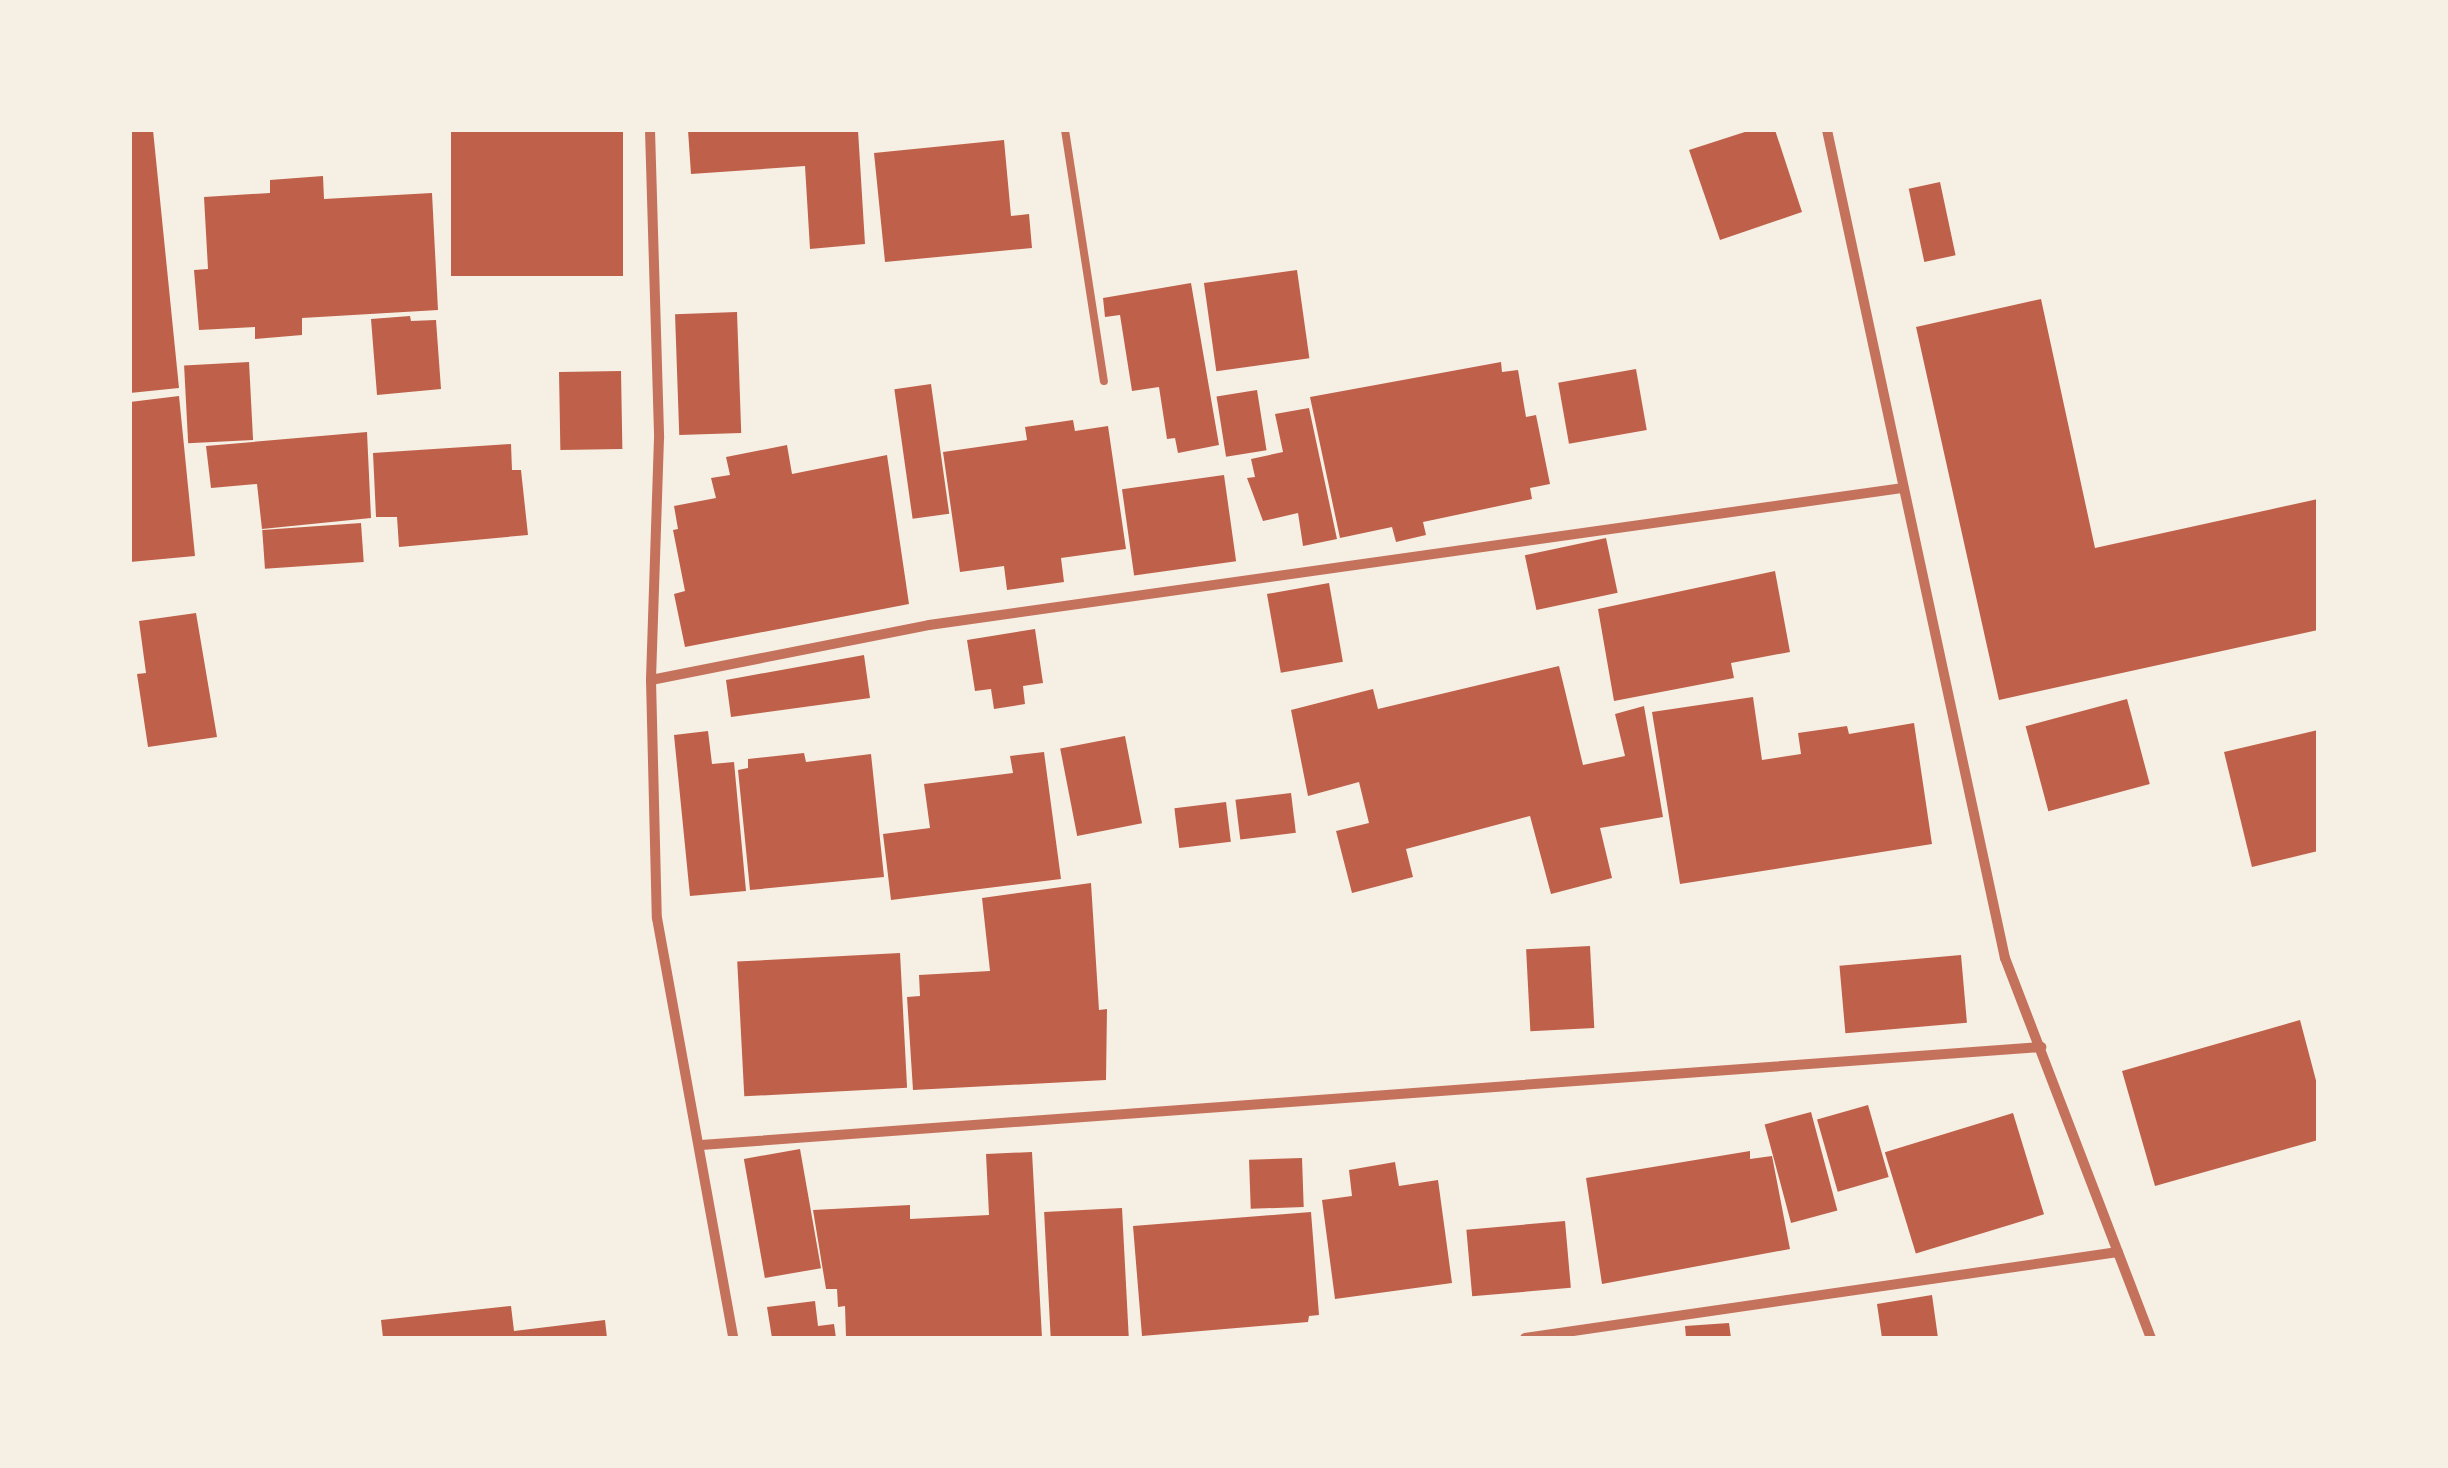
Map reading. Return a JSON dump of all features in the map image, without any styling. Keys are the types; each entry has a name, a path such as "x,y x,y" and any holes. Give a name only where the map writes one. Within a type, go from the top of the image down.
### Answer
{"street":[{"path":"650,130 659,438 651,680 657,918 734,1338"},
{"path":"1827,130 2005,958 2151,1338"},
{"path":"651,680 949,622 1904,488"},
{"path":"700,1145 2040,1047"},
{"path":"1525,1338 2118,1252"}],"lane":[{"path":"1065,130 1104,380"}],"building":[{"path":"130,130 153,130 179,388 130,393"},
{"path":"451,130 623,130 623,276 451,276"},
{"path":"688,130 858,130 865,244 810,249 805,166 691,174"},
{"path":"1751,130 1775,130 1802,212 1720,240 1689,150"},
{"path":"1004,140 1011,216 1029,214 1032,248 885,262 874,153"},
{"path":"323,176 324,199 432,193 438,310 302,318 302,335 255,339 255,327 199,330 194,270 208,269 204,197 270,193 270,180"},
{"path":"1940,182 1956,255 1924,262 1909,189"},
{"path":"1297,270 1309,358 1216,371 1204,283"},
{"path":"1191,283 1219,445 1178,453 1175,438 1167,439 1159,387 1132,391 1120,315 1105,317 1103,298"},
{"path":"2041,299 2095,548 2318,499 2318,630 1999,700 1916,327"},
{"path":"737,312 741,433 679,435 675,314"},
{"path":"410,316 411,321 436,320 441,389 377,395 371,319"},
{"path":"249,362 253,440 188,443 184,365"},
{"path":"1501,362 1502,372 1518,370 1526,417 1536,415 1550,484 1530,488 1532,499 1423,522 1426,535 1396,542 1392,527 1340,538 1310,397"},
{"path":"1636,369 1647,430 1569,444 1558,383"},
{"path":"621,371 622,449 560,450 559,372"},
{"path":"931,384 949,514 913,519 894,389"},
{"path":"1257,390 1267,450 1226,457 1217,396"},
{"path":"179,396 195,556 130,562 130,402"},
{"path":"1309,408 1337,539 1303,546 1298,513 1263,521 1247,478 1255,477 1251,459 1283,452 1275,414"},
{"path":"1073,420 1075,431 1108,426 1126,549 1061,558 1064,582 1007,590 1004,566 960,572 943,452 1027,440 1025,427"},
{"path":"367,432 371,518 262,529 257,484 211,488 206,446"},
{"path":"511,444 512,470 521,470 528,535 399,547 397,517 376,517 373,453"},
{"path":"787,445 792,474 887,455 909,604 685,647 674,594 685,591 673,530 678,529 674,506 716,498 711,478 730,475 726,457"},
{"path":"1224,475 1236,561 1134,575 1122,489"},
{"path":"361,523 364,562 265,569 262,530"},
{"path":"1606,538 1618,593 1536,610 1525,555"},
{"path":"1775,571 1790,652 1731,663 1734,678 1614,701 1598,609"},
{"path":"1329,583 1343,662 1281,673 1267,594"},
{"path":"196,613 217,737 148,747 137,674 146,673 139,621"},
{"path":"1035,629 1043,683 1023,686 1025,704 994,709 991,689 975,691 967,640"},
{"path":"864,655 870,698 731,717 726,680"},
{"path":"1559,666 1583,765 1625,756 1615,714 1644,706 1663,817 1600,828 1612,878 1551,894 1530,816 1406,849 1413,877 1352,893 1336,831 1369,823 1359,782 1308,796 1291,710 1373,689 1378,709"},
{"path":"1753,697 1762,760 1801,754 1798,733 1847,726 1849,734 1914,723 1932,844 1680,884 1652,712"},
{"path":"2127,699 2150,784 2048,811 2026,726"},
{"path":"2318,730 2318,851 2252,867 2224,752"},
{"path":"708,731 712,764 734,762 746,891 690,896 674,735"},
{"path":"1125,736 1142,823 1077,836 1060,749"},
{"path":"1044,752 1061,879 891,900 883,834 930,828 924,784 1013,773 1010,756"},
{"path":"804,753 806,762 871,754 884,877 750,890 738,770 748,768 748,759"},
{"path":"1291,793 1296,833 1240,840 1235,800"},
{"path":"1226,802 1231,842 1179,848 1174,808"},
{"path":"1091,883 1099,1010 1107,1009 1106,1080 913,1090 907,997 920,996 919,975 990,971 982,898"},
{"path":"1590,946 1594,1028 1530,1031 1526,949"},
{"path":"900,953 907,1088 744,1096 737,962"},
{"path":"1961,955 1967,1023 1845,1033 1839,966"},
{"path":"2300,1020 2318,1088 2318,1140 2155,1186 2122,1071"},
{"path":"1868,1105 1889,1177 1838,1192 1817,1120"},
{"path":"1811,1112 1837,1211 1791,1223 1765,1124"},
{"path":"2013,1113 2044,1214 1916,1254 1885,1152"},
{"path":"800,1149 821,1268 765,1278 744,1159"},
{"path":"1750,1151 1750,1159 1772,1156 1790,1249 1602,1284 1586,1178"},
{"path":"1032,1152 1042,1338 846,1337 845,1306 838,1307 837,1289 826,1289 813,1210 910,1205 910,1219 989,1215 986,1154"},
{"path":"1302,1158 1304,1207 1251,1209 1249,1160"},
{"path":"1395,1162 1399,1186 1438,1180 1452,1283 1335,1299 1322,1200 1352,1196 1349,1170"},
{"path":"1122,1208 1129,1338 1051,1338 1044,1212"},
{"path":"1311,1212 1319,1315 1309,1316 1308,1322 1142,1336 1133,1226"},
{"path":"1565,1221 1571,1288 1472,1296 1466,1230"},
{"path":"1932,1295 1938,1338 1882,1338 1877,1304"},
{"path":"815,1301 818,1326 834,1324 836,1338 772,1338 767,1307"},
{"path":"511,1306 514,1331 605,1320 607,1338 383,1338 381,1320"},
{"path":"1729,1323 1731,1338 1686,1338 1685,1326"}]}
